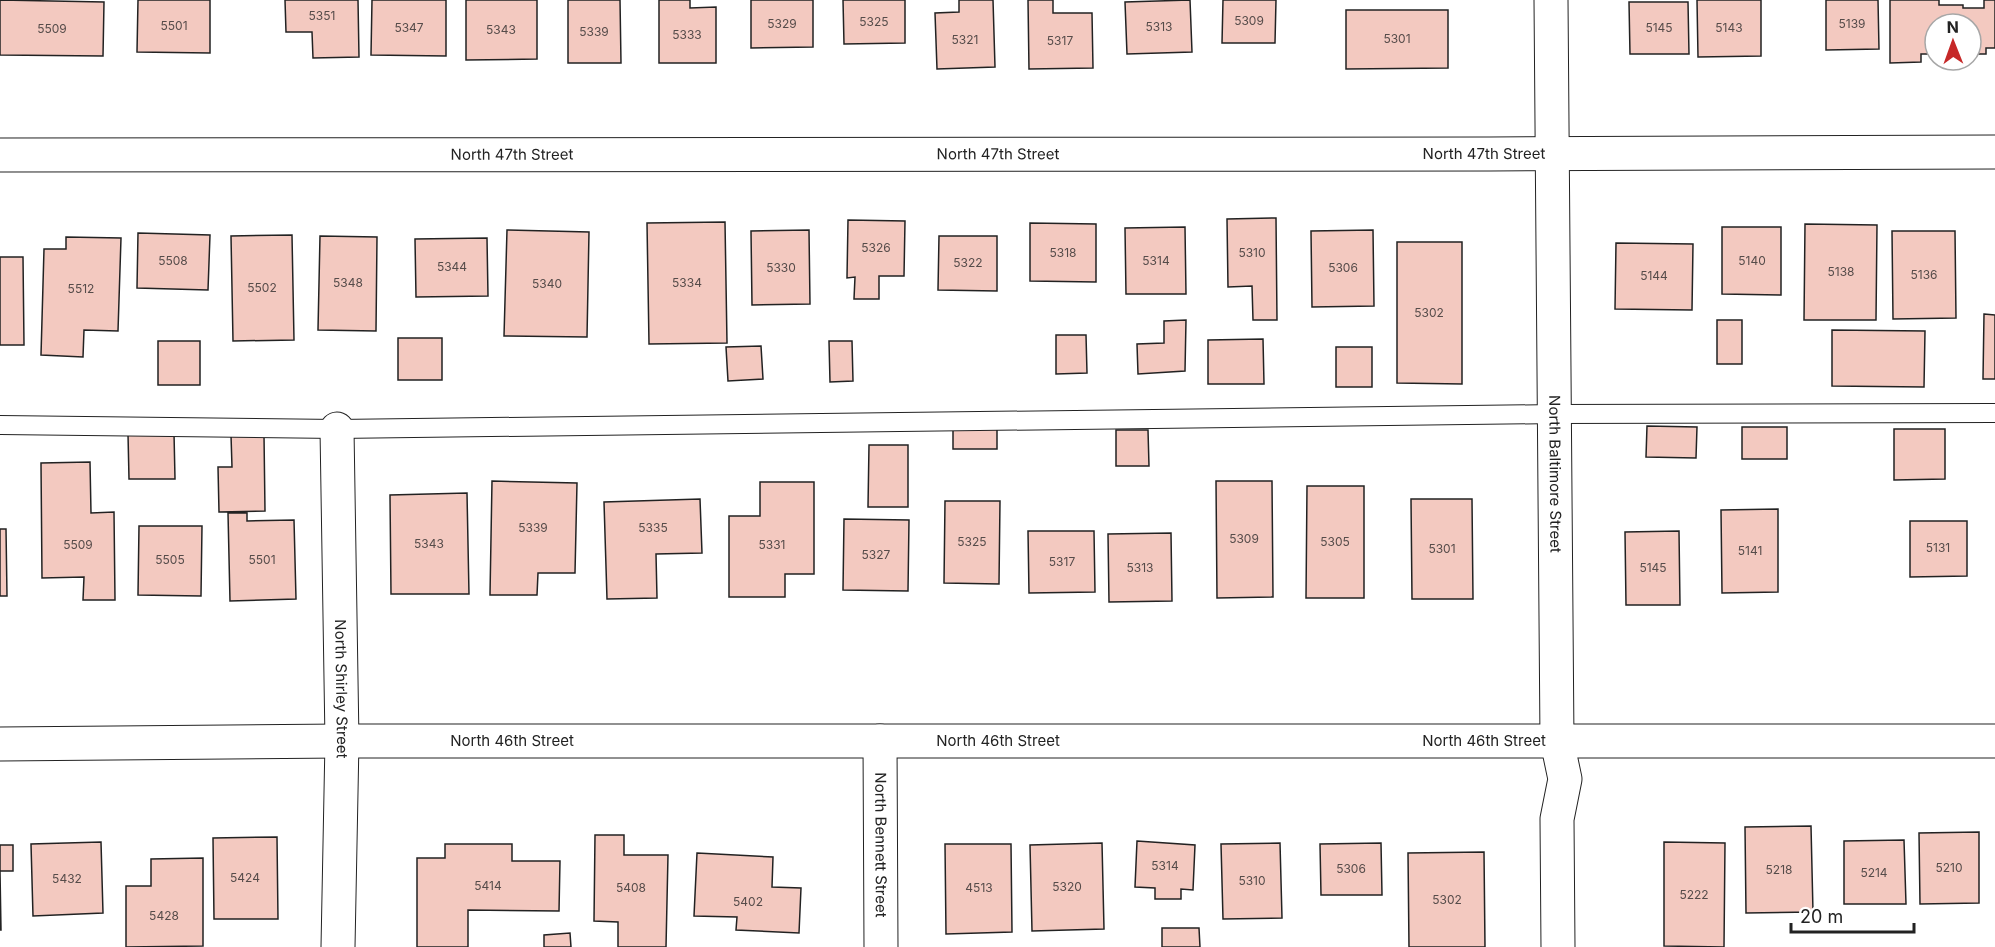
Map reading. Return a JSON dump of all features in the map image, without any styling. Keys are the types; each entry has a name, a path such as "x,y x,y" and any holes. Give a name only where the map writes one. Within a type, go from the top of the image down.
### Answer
{"street":[{"name":"North Baltimore Street","path":"1551,0 1557,741 1565,779 1557,819 1558,947"},
{"name":"North 47th Street","path":"0,155 1995,152"},
{"name":"North Shirley Street","path":"337,429 342,741 338,947"},
{"name":"North 46th Street","path":"0,744 342,741 1995,741"},
{"name":"North Bennett Street","path":"880,741 881,947"}],"lane":[{"path":"0,425 337,429 1555,414 1995,413"}],"building":[{"path":"0,0 104,2 103,56 0,55"},
{"path":"138,0 210,0 210,53 137,52"},
{"path":"285,0 358,0 359,57 313,58 312,32 286,32"},
{"path":"372,0 446,0 446,56 371,55"},
{"path":"466,0 537,0 537,59 466,60"},
{"path":"568,0 620,0 621,63 568,63"},
{"path":"659,0 690,0 690,8 716,7 716,63 659,63"},
{"path":"751,0 813,0 813,47 751,48"},
{"path":"843,0 905,0 905,43 844,44"},
{"path":"959,0 993,0 995,67 937,69 935,13 959,12"},
{"path":"1028,0 1053,0 1053,13 1092,13 1093,68 1029,69"},
{"path":"1190,0 1192,52 1127,54 1125,2"},
{"path":"1223,0 1276,0 1275,43 1222,43"},
{"path":"1697,0 1761,0 1761,56 1698,57"},
{"path":"1826,0 1878,0 1879,49 1826,50"},
{"path":"1890,0 1939,0 1939,5 1984,8 1984,0 1995,0 1995,48 1986,48 1986,54 1983,54 1983,12 1923,12 1921,62 1890,63"},
{"path":"1629,2 1688,2 1689,54 1630,54"},
{"path":"1346,10 1448,10 1448,68 1346,69"},
{"path":"1276,218 1277,320 1253,320 1252,286 1228,287 1227,219"},
{"path":"848,220 905,221 904,276 879,276 879,299 854,299 855,277 847,278"},
{"path":"725,222 727,343 649,344 647,223"},
{"path":"1030,223 1096,224 1096,282 1030,281"},
{"path":"1805,224 1877,225 1876,320 1804,320"},
{"path":"1185,227 1186,294 1126,294 1125,228"},
{"path":"1722,227 1781,227 1781,295 1722,294"},
{"path":"507,230 589,232 587,337 504,336"},
{"path":"809,230 810,304 752,305 751,231"},
{"path":"1373,230 1374,306 1312,307 1311,231"},
{"path":"1892,231 1955,231 1956,318 1893,319"},
{"path":"138,233 210,235 208,290 137,288"},
{"path":"292,235 294,340 233,341 231,236"},
{"path":"320,236 377,237 376,331 318,330"},
{"path":"939,236 997,236 997,291 938,290"},
{"path":"66,237 121,238 118,331 84,330 83,357 41,355 44,249 66,249"},
{"path":"487,238 488,296 416,297 415,239"},
{"path":"1397,242 1462,242 1462,384 1397,383"},
{"path":"1616,243 1693,244 1692,310 1615,309"},
{"path":"0,257 23,257 24,345 0,345"},
{"path":"1984,314 1995,315 1995,379 1983,379"},
{"path":"1186,320 1185,371 1138,374 1137,344 1164,343 1164,321"},
{"path":"1717,320 1742,320 1742,364 1717,364"},
{"path":"1832,330 1925,331 1924,387 1832,386"},
{"path":"1056,335 1086,335 1087,373 1056,374"},
{"path":"398,338 442,338 442,380 398,380"},
{"path":"1263,339 1264,384 1208,384 1208,340"},
{"path":"158,341 200,341 200,385 158,385"},
{"path":"829,341 852,341 853,381 830,382"},
{"path":"761,346 763,379 728,381 726,347"},
{"path":"1336,347 1372,347 1372,387 1336,387"},
{"path":"1647,426 1697,427 1696,458 1646,457"},
{"path":"1742,427 1787,427 1787,459 1742,459"},
{"path":"953,428 997,429 997,449 953,449"},
{"path":"1894,429 1945,429 1945,479 1894,480"},
{"path":"1116,430 1148,430 1149,466 1116,466"},
{"path":"174,433 175,479 129,479 128,434"},
{"path":"231,435 264,435 265,511 219,512 218,467 232,467"},
{"path":"869,445 908,445 908,507 868,507"},
{"path":"90,462 91,513 114,512 115,600 83,600 84,577 42,578 41,463"},
{"path":"492,481 577,483 575,573 538,573 537,595 490,595"},
{"path":"1216,481 1272,481 1273,597 1217,598"},
{"path":"760,482 814,482 814,574 785,574 785,597 729,597 729,516 760,516"},
{"path":"1307,486 1364,486 1364,598 1306,598"},
{"path":"467,493 469,594 391,594 390,495"},
{"path":"700,499 702,553 656,554 657,598 607,599 604,502"},
{"path":"1411,499 1472,499 1473,599 1412,599"},
{"path":"945,501 1000,501 999,584 944,583"},
{"path":"1778,509 1778,592 1722,593 1721,510"},
{"path":"228,513 247,513 247,521 294,520 296,599 230,601"},
{"path":"844,519 909,520 908,591 843,590"},
{"path":"1910,521 1967,521 1967,576 1910,577"},
{"path":"139,526 202,526 201,596 138,595"},
{"path":"0,529 6,529 7,596 0,596"},
{"path":"1028,531 1094,531 1095,592 1029,593"},
{"path":"1679,531 1680,605 1626,605 1625,532"},
{"path":"1171,533 1172,601 1109,602 1108,534"},
{"path":"1811,826 1813,912 1746,913 1745,827"},
{"path":"1979,832 1979,903 1920,904 1919,833"},
{"path":"595,835 624,835 624,855 668,855 666,947 618,947 618,922 594,921"},
{"path":"277,837 278,919 214,919 213,838"},
{"path":"1904,840 1906,904 1844,904 1844,841"},
{"path":"1137,841 1195,845 1193,890 1181,889 1181,899 1155,899 1155,888 1135,887"},
{"path":"101,842 103,913 33,916 31,844"},
{"path":"1664,842 1725,843 1724,947 1664,946"},
{"path":"1102,843 1104,929 1032,931 1030,845"},
{"path":"1280,843 1282,918 1223,919 1221,844"},
{"path":"1381,843 1382,895 1321,895 1320,844"},
{"path":"445,844 512,844 512,861 560,861 559,911 468,910 468,947 417,947 417,858 445,858"},
{"path":"945,844 1011,844 1012,932 946,934"},
{"path":"0,845 13,845 13,871 0,871"},
{"path":"1484,852 1485,947 1409,947 1408,853"},
{"path":"697,853 773,857 772,887 801,888 799,933 736,930 737,917 694,916"},
{"path":"203,858 203,946 126,947 126,886 151,886 151,859"},
{"path":"0,871 1,930 0,930"},
{"path":"1162,928 1199,928 1200,947 1162,947"},
{"path":"570,933 571,947 544,947 544,935"}]}
